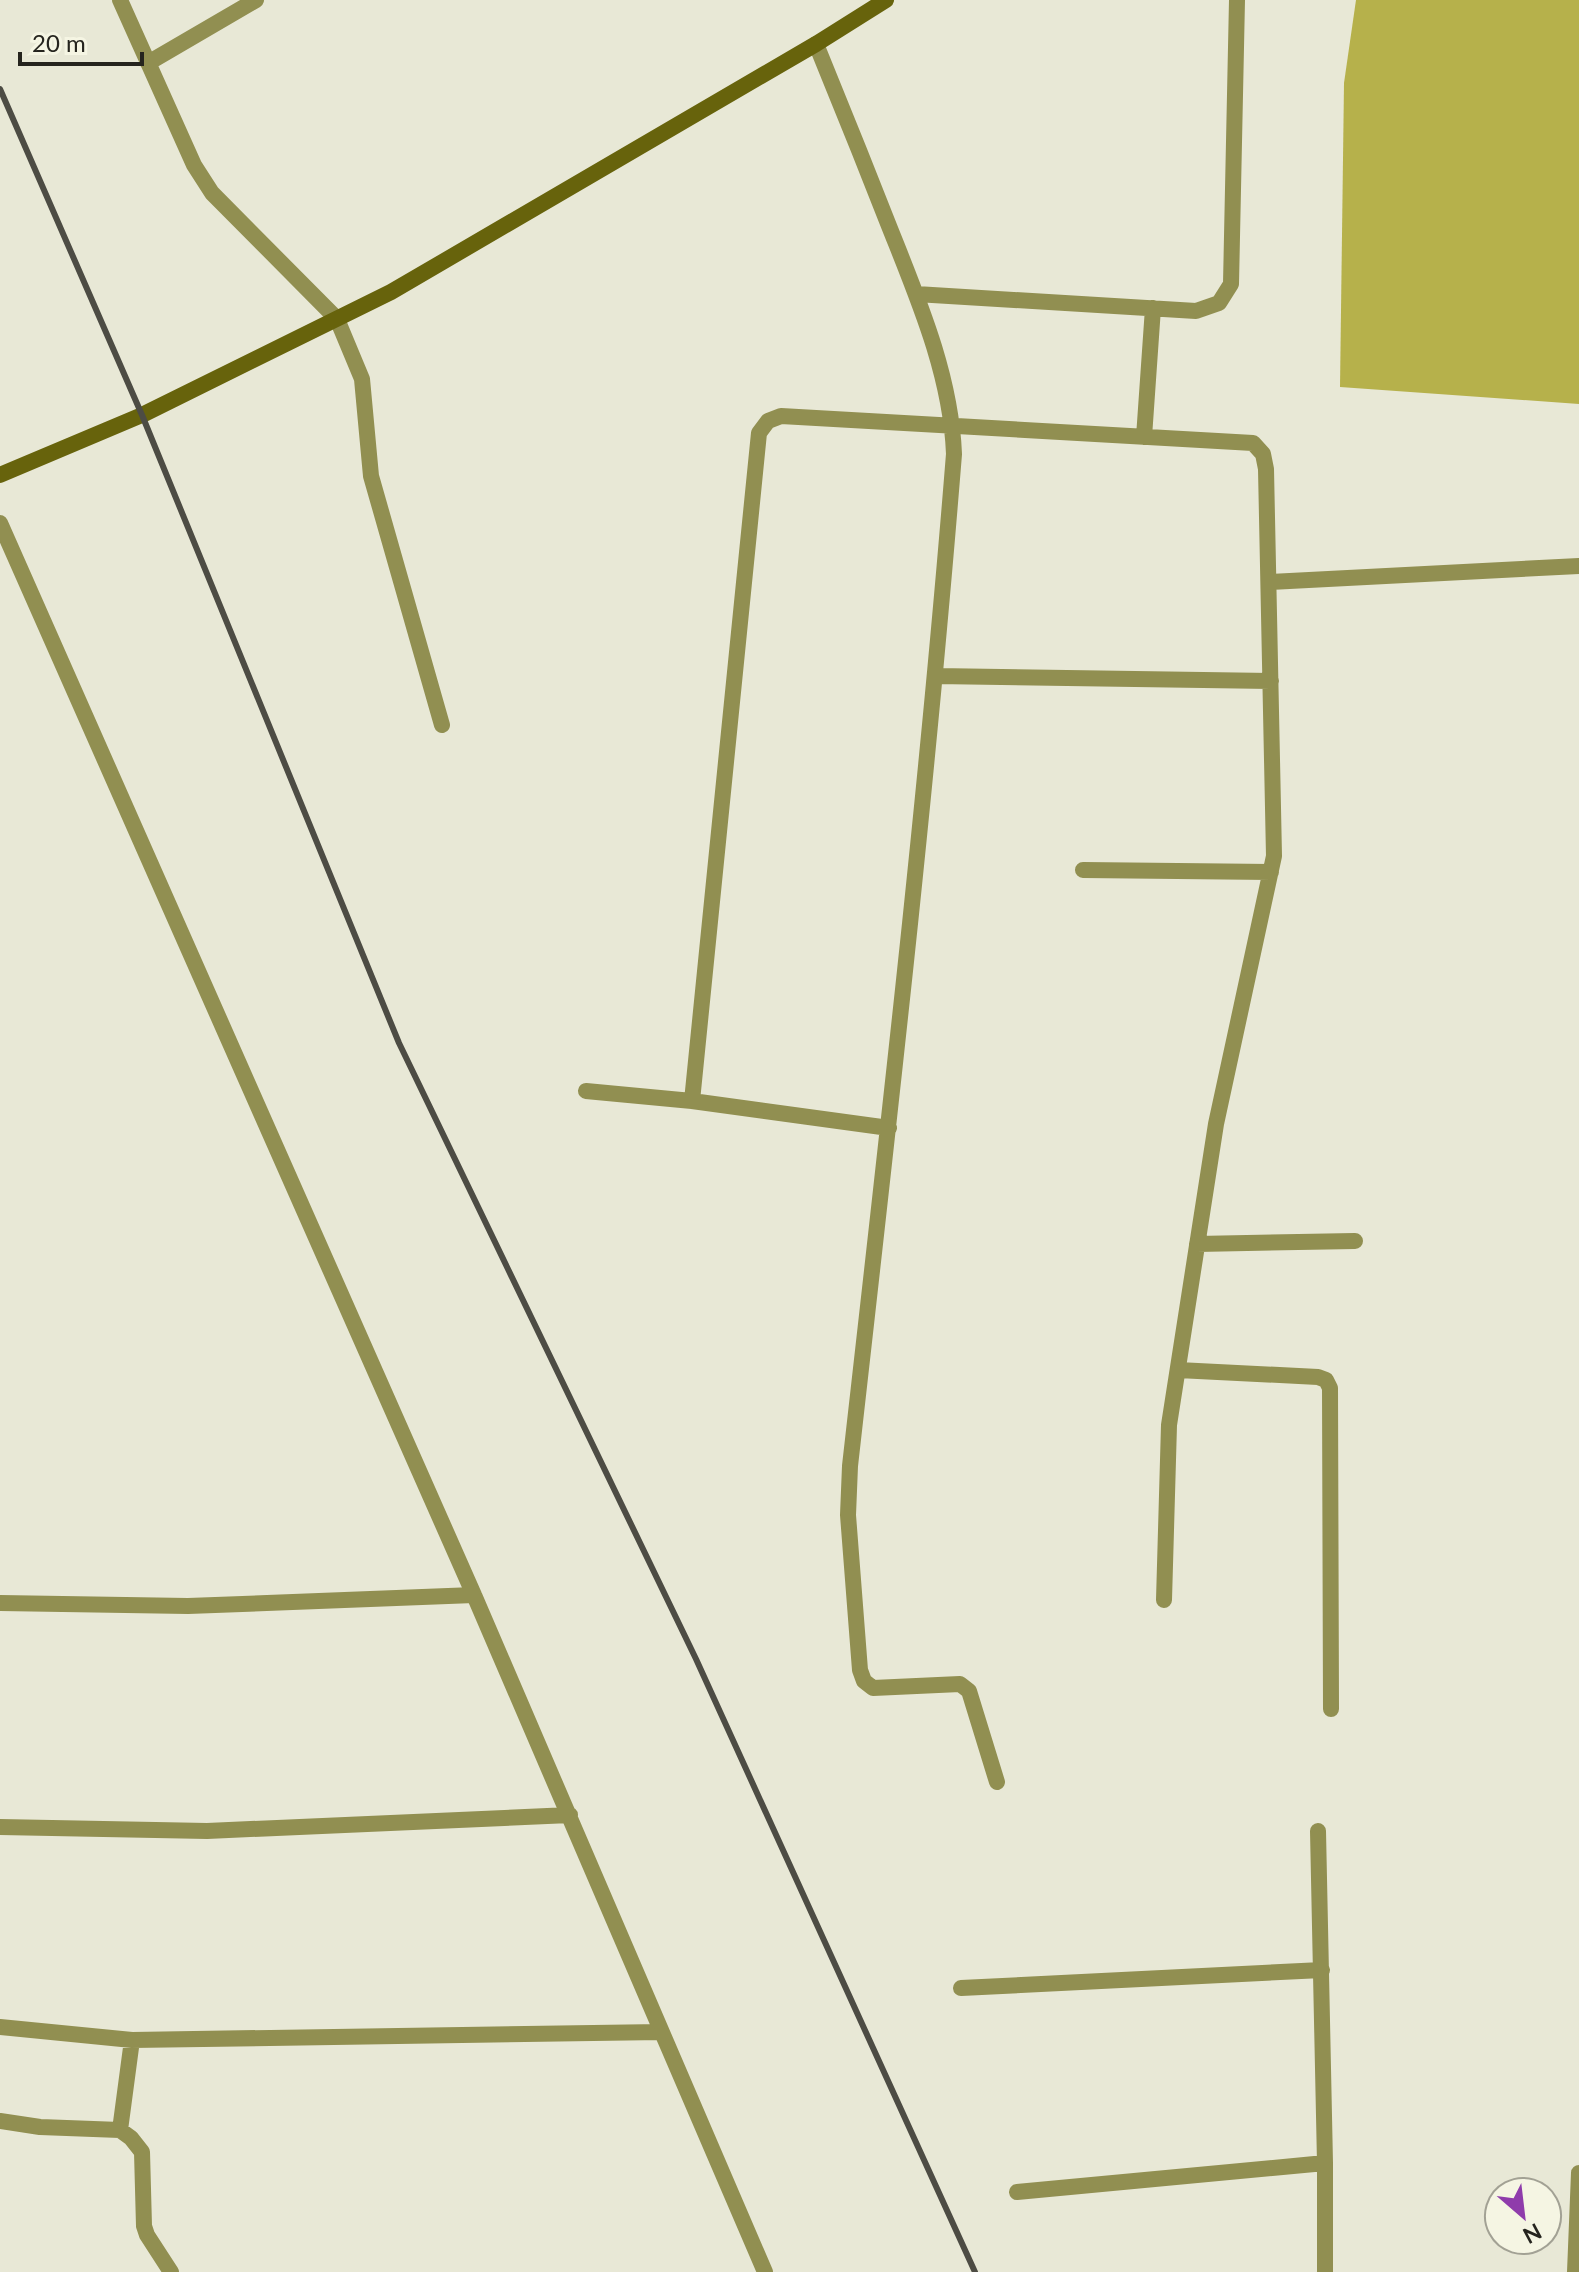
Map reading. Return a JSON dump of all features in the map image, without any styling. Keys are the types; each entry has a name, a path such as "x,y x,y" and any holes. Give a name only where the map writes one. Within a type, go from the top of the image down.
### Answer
{"street":[{"path":"120,0 194,165 212,193 337,319 362,379 371,476 442,725"},
{"path":"148,63 256,0"},
{"path":"0,475 142,415 391,292 886,0"},
{"path":"916,294 1196,311 1219,303 1231,284 1237,0"},
{"path":"816,44 916,294 947,393 954,454 936,676 850,1466 848,1515 860,1670 864,1681 873,1688 960,1684 969,1691 997,1782"},
{"path":"1144,437 1153,308"},
{"path":"692,1101 759,433 768,421 781,416 1253,443 1263,454 1266,469 1275,824 1271,872 1222,1090 1178,1370 1167,1450 1164,1600"},
{"path":"0,523 474,1595 765,2272"},
{"path":"1270,582 1579,566"},
{"path":"936,676 1271,681"},
{"path":"1083,870 1271,872"},
{"path":"586,1091 692,1101 889,1128"},
{"path":"1197,1244 1355,1241"},
{"path":"1178,1370 1318,1377 1326,1380 1330,1388 1331,1709"},
{"path":"0,1603 188,1606 474,1595"},
{"path":"0,1827 207,1831 570,1815"},
{"path":"1318,1831 1325,2272"},
{"path":"961,1988 1322,1970"},
{"path":"0,2027 132,2040 661,2032"},
{"path":"120,2130 132,2040"},
{"path":"0,2121 40,2127 120,2130 131,2138 142,2152 144,2226 171,2272"},
{"path":"1017,2192 1325,2163"},
{"path":"1575,2272 1579,2173"}],"shaded area":[{"path":"1356,0 1579,0 1579,404 1340,387 1344,83"}],"railway":[{"path":"0,89 142,415 399,1043 696,1659 975,2272"}]}
